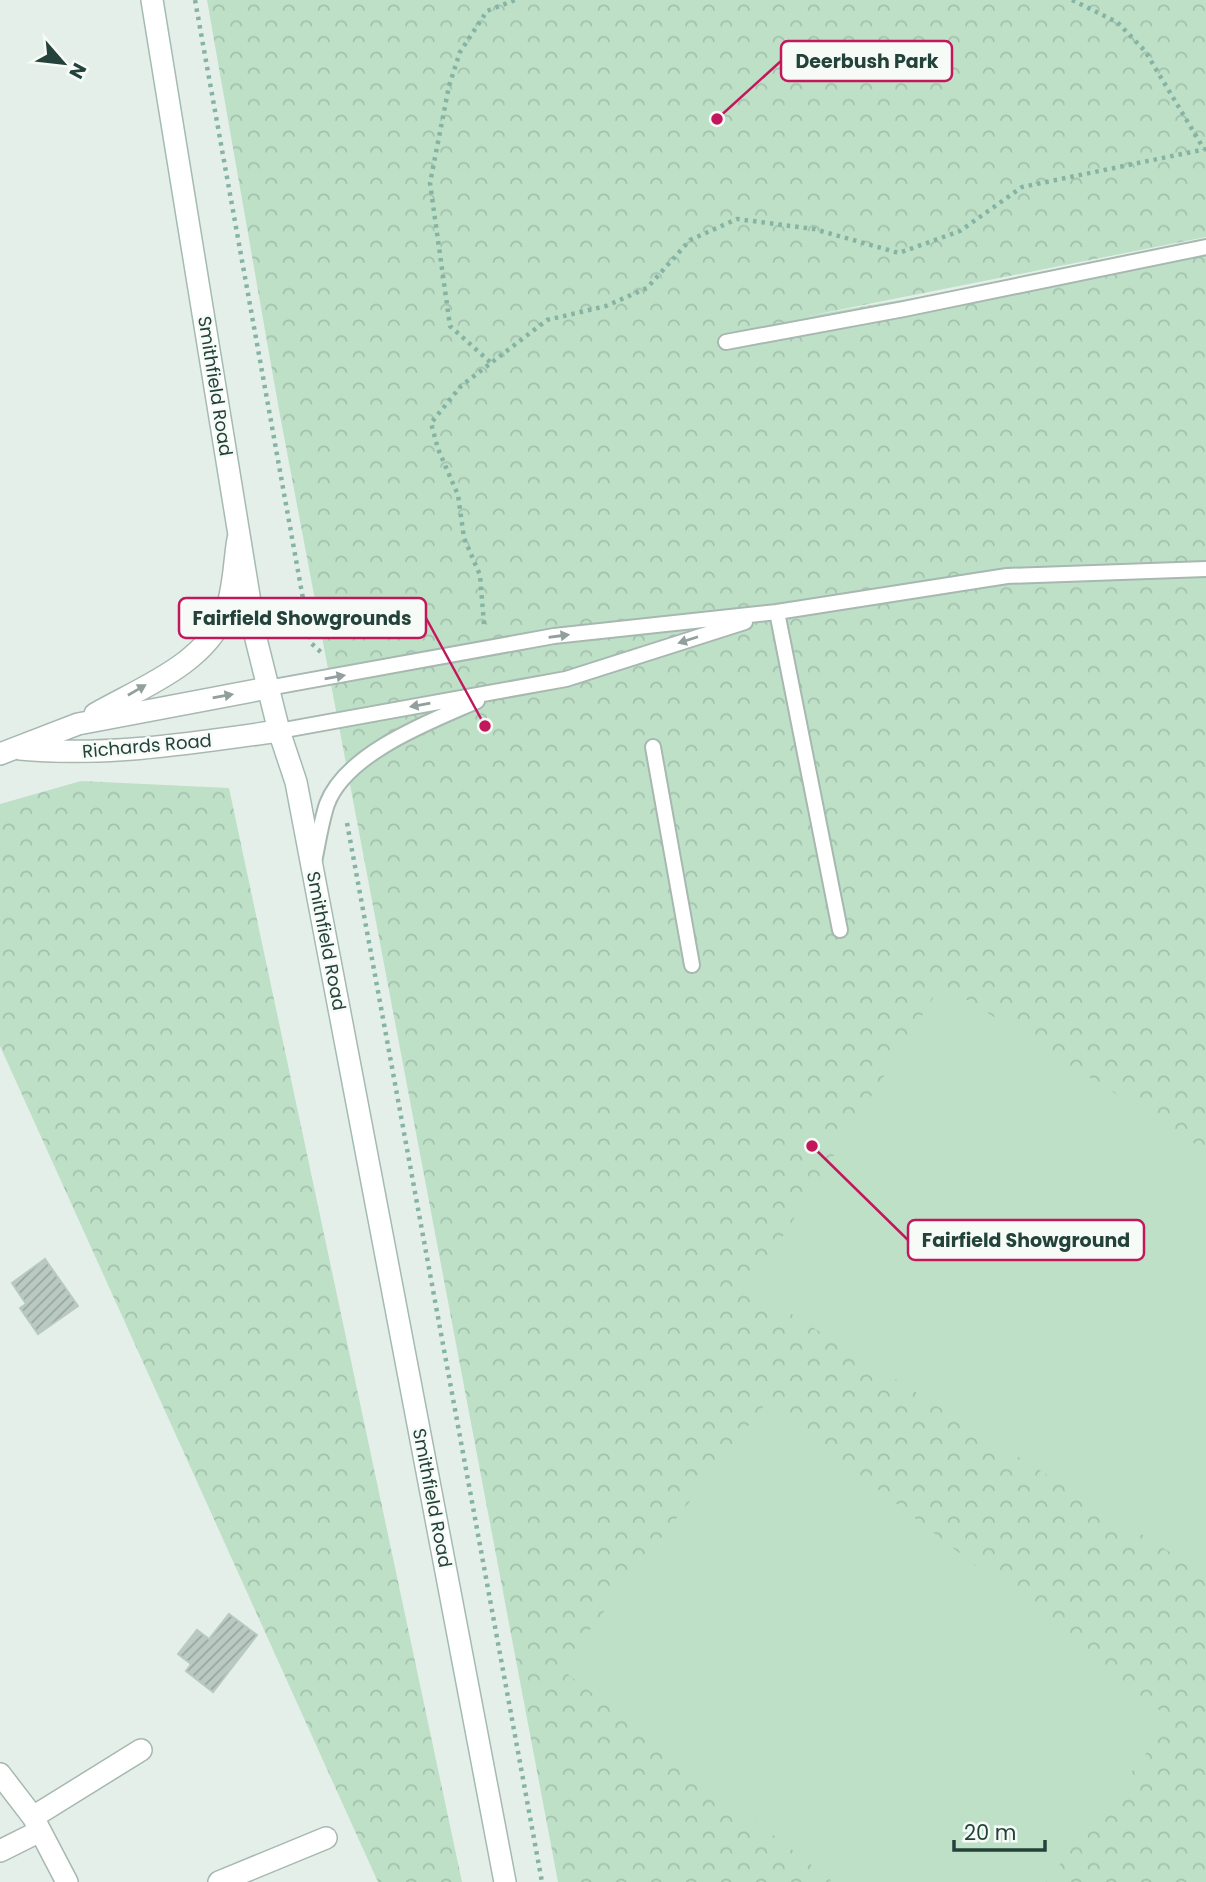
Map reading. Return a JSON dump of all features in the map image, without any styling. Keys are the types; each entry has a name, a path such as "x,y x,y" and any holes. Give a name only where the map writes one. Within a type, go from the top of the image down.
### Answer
{"main road":[{"name":"Smithfield Road","path":"152,0 238,538 268,688 296,782 505,1882"},
{"name":"Richards Road","path":"78,724 200,650 216,632 227,611 238,538"},
{"name":"Richards Road","path":"7,751 78,724 268,688"},
{"name":"Richards Road","path":"7,751 62,753 172,747 279,731"},
{"path":"0,1851 141,1750"},
{"path":"0,1774 36,1824 67,1882"},
{"path":"219,1882 326,1838"}],"lane":[{"path":"726,342 904,309 1206,247"},
{"path":"268,688 554,636 777,612 1007,576 1206,569"},
{"path":"279,731 566,679 777,612"},
{"path":"777,612 840,930"},
{"path":"312,869 328,803 343,778 360,762 439,718 501,691"},
{"path":"653,747 692,965"}],"path":[{"path":"195,0 311,643 322,655 336,653"},
{"path":"490,362 450,326 430,183 449,86 460,51 487,11 515,0"},
{"path":"472,627 486,624 480,575 464,538 458,495 431,423 461,386 547,320 606,306 647,288 690,240 737,219 814,229 898,253 960,231 1022,187 1205,149 1144,51 1117,22 1072,0"},
{"path":"348,816 346,830 542,1882"}],"green space":[{"path":"207,0 1206,0 1206,237 808,316 1206,247 1206,1882 558,1882 279,410"},
{"path":"81,781 229,788 462,1882 378,1882 0,1046 0,804"},
{"path":"942,984 1206,1151 1206,1575 750,1288"},
{"path":"767,1402 1172,1720 1046,1882 833,1882 560,1668"}],"building":[{"path":"45,1259 78,1306 38,1334 20,1308 26,1304 12,1283"},
{"path":"229,1614 257,1635 213,1692 186,1671 191,1664 178,1654 197,1630 209,1639"}],"place":[{"name":"Deerbush Park","path":"717,119"},
{"name":"Fairfield Showgrounds","path":"485,726"},
{"name":"Fairfield Showground","path":"812,1146"}]}
